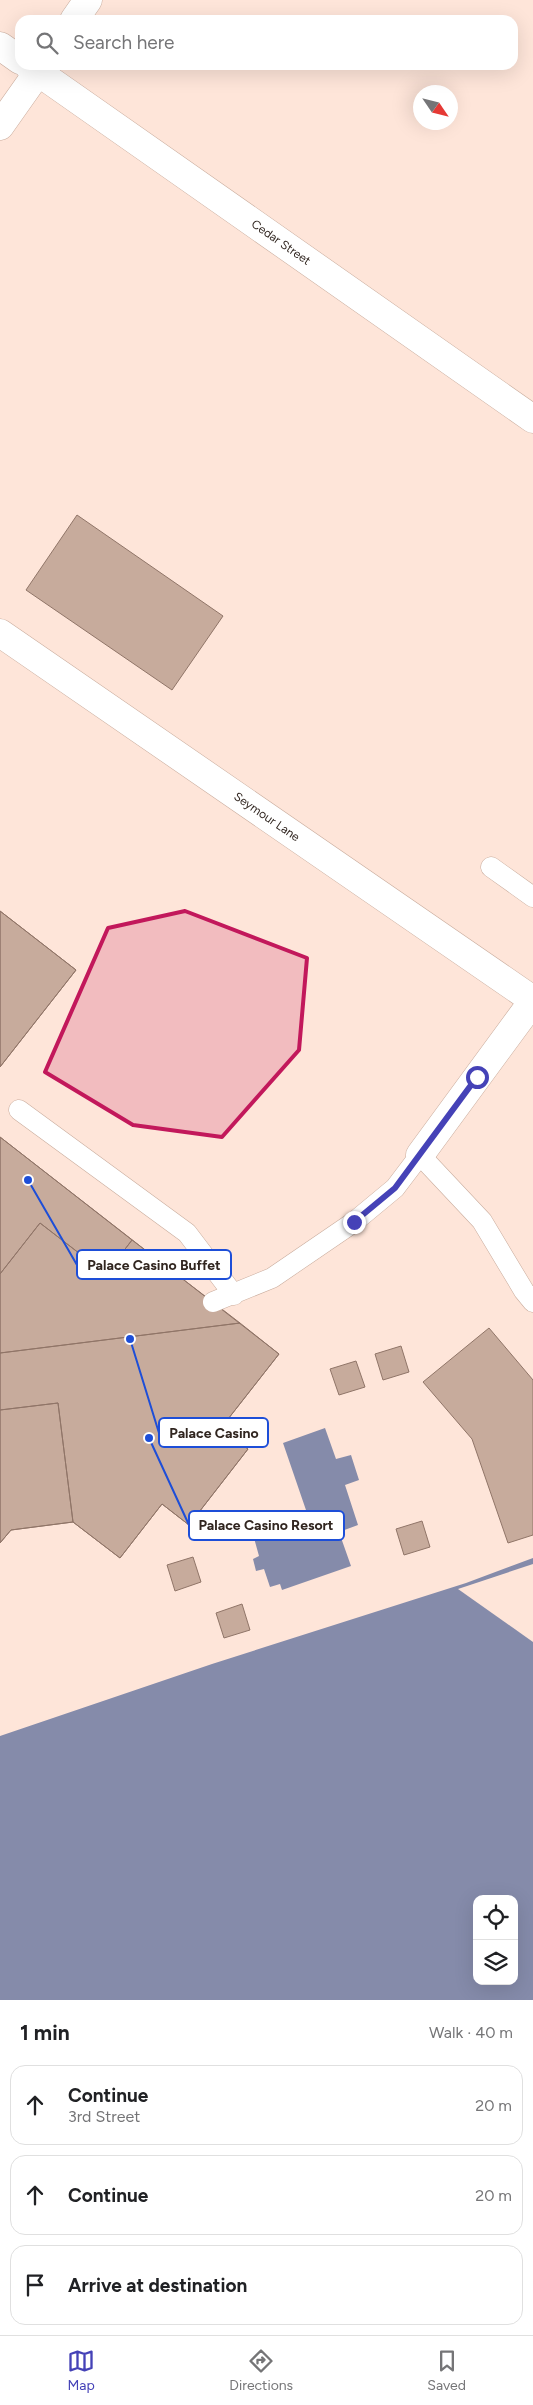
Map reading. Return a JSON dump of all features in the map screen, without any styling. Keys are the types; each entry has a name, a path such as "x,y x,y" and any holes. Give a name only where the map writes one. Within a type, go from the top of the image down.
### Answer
{"street":[{"path":"78,15 88,0"},
{"name":"Cedar Street","path":"0,46 15,55"},
{"path":"0,126 29,70"},
{"name":"Cedar Street","path":"39,70 533,419"},
{"name":"Seymour Lane","path":"0,633 533,1001"},
{"path":"420,1155 533,1001"}],"lane":[{"path":"491,867 533,897"},
{"path":"19,1110 187,1233 234,1295"},
{"path":"213,1302 272,1278 354,1222 395,1188 420,1155 482,1221 524,1292 533,1302"}],"highlighted area":[{"path":"185,911 307,958 299,1050 222,1137 133,1125 45,1072 108,928"}],"water":[{"path":"325,1428 336,1459 351,1455 359,1480 345,1485 358,1525 339,1532 351,1566 282,1590 280,1584 270,1587 264,1569 256,1571 253,1559 259,1556 254,1538 264,1535 262,1530 307,1513 283,1443"},
{"path":"533,1558 533,2000 0,2000 0,1736 212,1664 466,1583"}],"pier":[{"path":"533,1564 533,1642 458,1589"}],"building":[{"path":"77,515 223,616 172,690 26,590"},
{"path":"0,911 76,970 0,1067"},
{"path":"0,911 76,970 0,1067"},
{"path":"0,1137 132,1240 106,1274 40,1223 0,1274"},
{"path":"0,1137 279,1354 221,1428 248,1449 189,1525 162,1504 120,1558 73,1522 11,1530 0,1543"},
{"path":"40,1223 106,1274 132,1240 240,1323 0,1353 0,1274"},
{"path":"240,1323 279,1354 221,1428 248,1449 189,1525 162,1504 120,1558 73,1522 58,1403 0,1410 0,1353"},
{"path":"489,1328 533,1380 533,1535 508,1543 472,1439 423,1382"},
{"path":"401,1346 409,1372 383,1380 375,1354"},
{"path":"356,1361 365,1387 339,1395 330,1369"},
{"path":"58,1403 73,1522 11,1530 0,1543 0,1410"},
{"path":"422,1521 430,1547 404,1555 396,1529"},
{"path":"193,1557 201,1582 175,1591 167,1565"},
{"path":"242,1604 250,1630 224,1638 216,1613"}],"place":[{"name":"Palace Casino Buffet","path":"28,1180"},
{"name":"Palace Casino","path":"130,1339"},
{"name":"Palace Casino Resort","path":"149,1438"}],"route":[{"path":"354,1222 395,1188 477,1077"}]}
